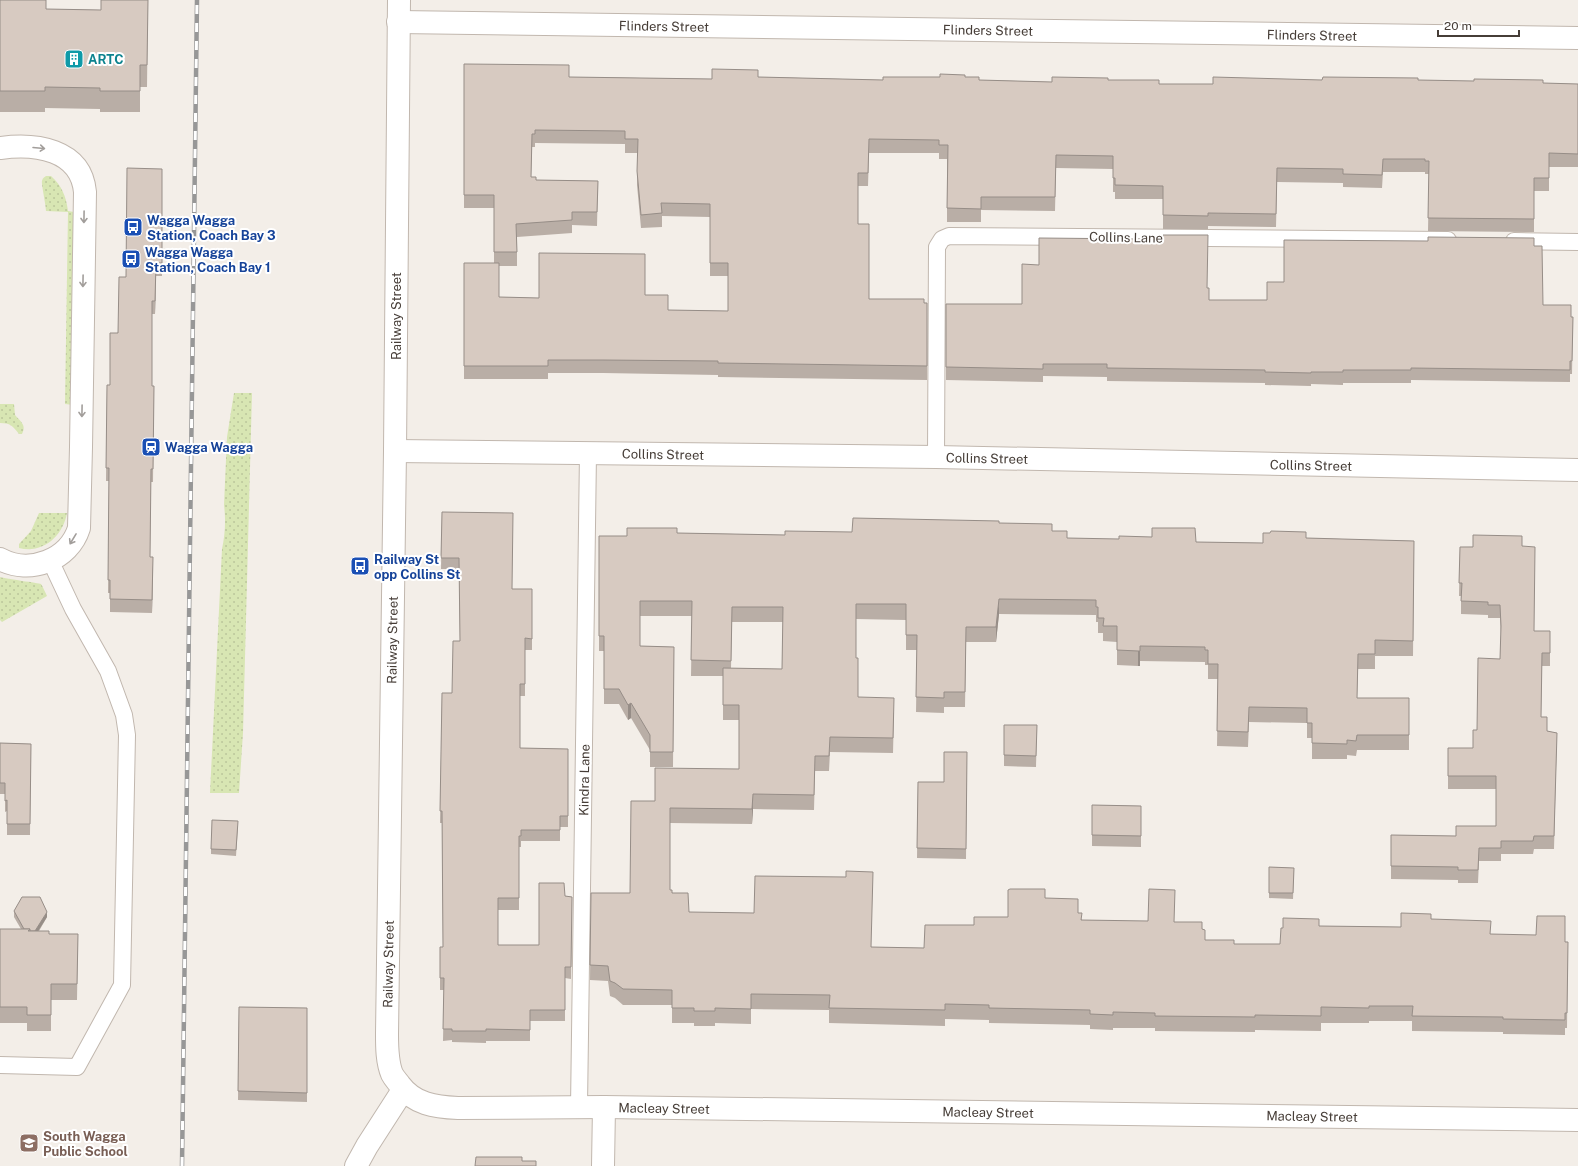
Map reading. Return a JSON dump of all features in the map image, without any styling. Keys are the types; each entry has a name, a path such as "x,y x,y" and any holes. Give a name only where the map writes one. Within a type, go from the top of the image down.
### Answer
{"street":[{"name":"Railway Street","path":"399,0 395,452 387,1034 388,1054 392,1075 404,1090"},
{"name":"Flinders Street","path":"398,22 1578,38"},
{"path":"0,559 13,564 27,566 50,560 61,554 70,545 76,536 79,524 84,184 82,176 73,163 56,152 44,148 2,145"},
{"name":"Collins Street","path":"395,452 936,457 1578,470"},
{"path":"356,1166 367,1146 404,1090"},
{"name":"Macleay Street","path":"404,1090 417,1101 436,1107 458,1108 604,1107 1578,1120"},
{"path":"603,1166 604,1107"}],"lane":[{"name":"Collins Lane","path":"936,457 937,247 942,239 949,236 1466,241"},
{"path":"1498,241 1578,242"},
{"name":"Kindra Lane","path":"579,1107 588,453"},
{"path":"0,1065 77,1067 122,985 126,846 127,735 124,715 108,671 73,609 50,560"}],"green space":[{"path":"46,176 51,176 58,184 65,196 68,211 74,212 73,405 65,404 68,212 46,211 42,183"},
{"path":"234,393 252,393 243,733 239,793 210,793 222,549 225,527 224,505 227,437"},
{"path":"0,404 14,404 15,415 21,421 24,428 22,434 19,434 9,424 0,423"},
{"path":"39,513 67,513 61,529 56,536 44,546 28,549 19,548 19,544 31,531"},
{"path":"0,577 41,584 47,596 2,622 0,620"}],"building":[{"name":"ARTC","path":"0,0 46,0 46,9 101,10 101,0 148,0 147,65 140,65 140,91 100,91 100,88 45,87 45,91 0,91"},
{"path":"464,64 569,65 569,77 712,79 712,69 758,70 758,77 883,80 883,77 940,77 940,74 979,77 979,80 1052,82 1052,77 1108,78 1108,80 1159,80 1159,84 1213,84 1213,77 1322,80 1323,77 1418,78 1418,80 1474,81 1474,79 1543,80 1543,83 1578,84 1578,154 1549,153 1549,178 1534,178 1534,219 1428,218 1429,161 1425,161 1425,159 1383,159 1382,175 1343,174 1343,169 1277,168 1276,214 1208,213 1208,216 1163,215 1163,186 1115,185 1115,178 1113,178 1113,156 1056,155 1055,197 981,197 981,209 947,208 948,145 939,145 939,140 869,139 868,173 858,173 858,224 869,224 869,299 924,299 924,303 927,303 927,366 718,363 718,361 548,360 548,366 464,366 464,263 499,263 499,297 539,298 539,253 645,254 645,295 668,295 668,310 728,311 728,263 710,263 710,204 661,203 662,213 641,215 637,171 638,139 625,139 625,131 535,130 535,134 532,134 531,177 536,177 536,180 598,181 597,212 572,212 572,220 516,224 517,252 494,252 494,195 464,195"},
{"path":"127,168 162,169 162,263 156,263 155,301 152,301 152,386 154,386 150,557 153,557 152,600 110,599 110,580 108,580 109,468 106,468 107,385 110,385 110,333 118,333 119,277 126,277"},
{"path":"1163,235 1208,235 1207,288 1209,288 1209,300 1267,300 1267,282 1284,282 1284,240 1428,241 1428,237 1534,238 1534,246 1542,246 1543,305 1571,305 1571,317 1573,317 1572,361 1570,361 1570,370 1411,368 1411,370 1343,370 1343,372 1311,373 1265,372 1265,370 1107,368 1107,364 1043,364 1043,369 946,367 946,304 1022,304 1022,264 1039,265 1039,238 1143,239 1163,238"},
{"path":"442,512 513,513 512,589 532,589 532,639 525,638 525,684 520,684 520,748 568,749 568,816 560,816 560,830 521,830 521,836 519,836 519,898 498,898 498,945 539,945 539,883 564,883 565,896 572,897 571,967 565,967 565,1010 530,1010 530,1030 486,1029 486,1031 452,1031 452,1029 443,1029 444,978 440,978 440,947 443,947 442,811 440,811 442,693 452,693 453,641 460,641 459,558 441,558"},
{"path":"853,518 999,521 999,523 1052,524 1052,531 1067,531 1067,538 1119,539 1119,536 1152,537 1152,528 1195,528 1196,542 1263,543 1263,533 1270,533 1271,531 1306,532 1306,538 1414,541 1413,641 1375,640 1375,654 1358,654 1357,698 1409,698 1409,735 1357,735 1356,741 1347,740 1347,744 1312,743 1312,723 1307,723 1307,708 1249,707 1248,732 1217,731 1218,664 1208,664 1208,650 1205,650 1205,647 1140,646 1140,651 1117,650 1117,626 1103,626 1104,618 1098,618 1098,607 1096,607 1096,600 999,599 996,627 966,627 965,692 944,692 944,698 916,697 917,635 906,635 906,604 856,604 858,697 894,698 893,738 830,737 829,756 815,756 814,795 753,794 752,809 670,808 670,890 672,890 672,893 688,893 689,912 754,913 755,876 846,877 846,871 873,872 871,947 924,948 925,925 974,925 974,917 1008,917 1008,890 1010,889 1045,889 1045,898 1078,899 1078,913 1082,913 1081,920 1148,921 1149,889 1175,890 1174,922 1202,922 1202,929 1205,930 1205,940 1234,940 1234,944 1280,944 1283,918 1319,919 1319,926 1401,927 1401,913 1431,914 1431,919 1491,921 1490,934 1536,935 1537,916 1565,916 1565,942 1568,942 1567,1013 1565,1013 1565,1020 1503,1019 1503,1017 1412,1016 1413,1006 1369,1006 1369,1008 1321,1007 1321,1016 1255,1015 1255,1017 1155,1016 1155,1013 1113,1012 1113,1015 1090,1014 1090,1010 989,1008 989,1005 945,1004 945,1010 829,1008 830,995 751,994 751,1009 715,1008 715,1011 694,1011 694,1008 672,1008 672,990 623,989 610,981 608,966 590,965 591,893 630,893 631,801 655,801 655,768 739,769 739,705 723,705 723,668 782,669 783,607 732,607 731,661 691,660 692,601 640,601 640,646 674,647 673,752 650,752 650,735 631,703 628,705 619,689 604,689 604,636 599,636 599,536 627,536 627,528 677,528 677,533 785,535 785,531 852,532"},
{"path":"1473,535 1522,536 1522,546 1535,547 1534,631 1550,631 1550,653 1542,653 1541,717 1547,717 1547,731 1557,733 1554,836 1534,836 1533,841 1501,841 1501,848 1479,848 1478,870 1458,870 1458,867 1391,866 1391,835 1456,836 1456,826 1496,826 1496,776 1448,776 1448,748 1473,748 1473,730 1477,730 1478,658 1500,659 1500,605 1488,605 1488,602 1461,601 1462,583 1459,583 1460,547 1473,547"},
{"path":"1004,725 1037,725 1036,756 1004,755"},
{"path":"0,743 31,744 30,824 7,824 5,783 0,783"},
{"path":"944,752 967,752 966,849 917,848 918,782 944,782"},
{"path":"1092,805 1141,806 1141,836 1092,835"},
{"path":"212,820 238,821 236,850 211,849"},
{"path":"1269,867 1294,868 1293,893 1269,893"},
{"path":"22,897 40,897 47,912 35,931 24,929 14,911"},
{"path":"0,929 30,929 28,931 49,931 49,934 78,934 77,984 51,984 51,1015 27,1015 27,1007 0,1007"},
{"path":"239,1007 307,1008 307,1093 238,1091"},
{"path":"476,1157 522,1157 522,1161 536,1161 536,1166 475,1166"}],"railway":[{"path":"182,1166 197,0"}],"place":[{"name":"ARTC","path":"74,59"},
{"name":"Wagga Wagga Station, Coach Bay 3","path":"133,227"},
{"name":"Wagga Wagga Station, Coach Bay 1","path":"131,259"},
{"name":"Wagga Wagga","path":"151,447"},
{"name":"Railway St opp Collins St","path":"360,566"},
{"name":"South Wagga Public School","path":"29,1143"}]}
